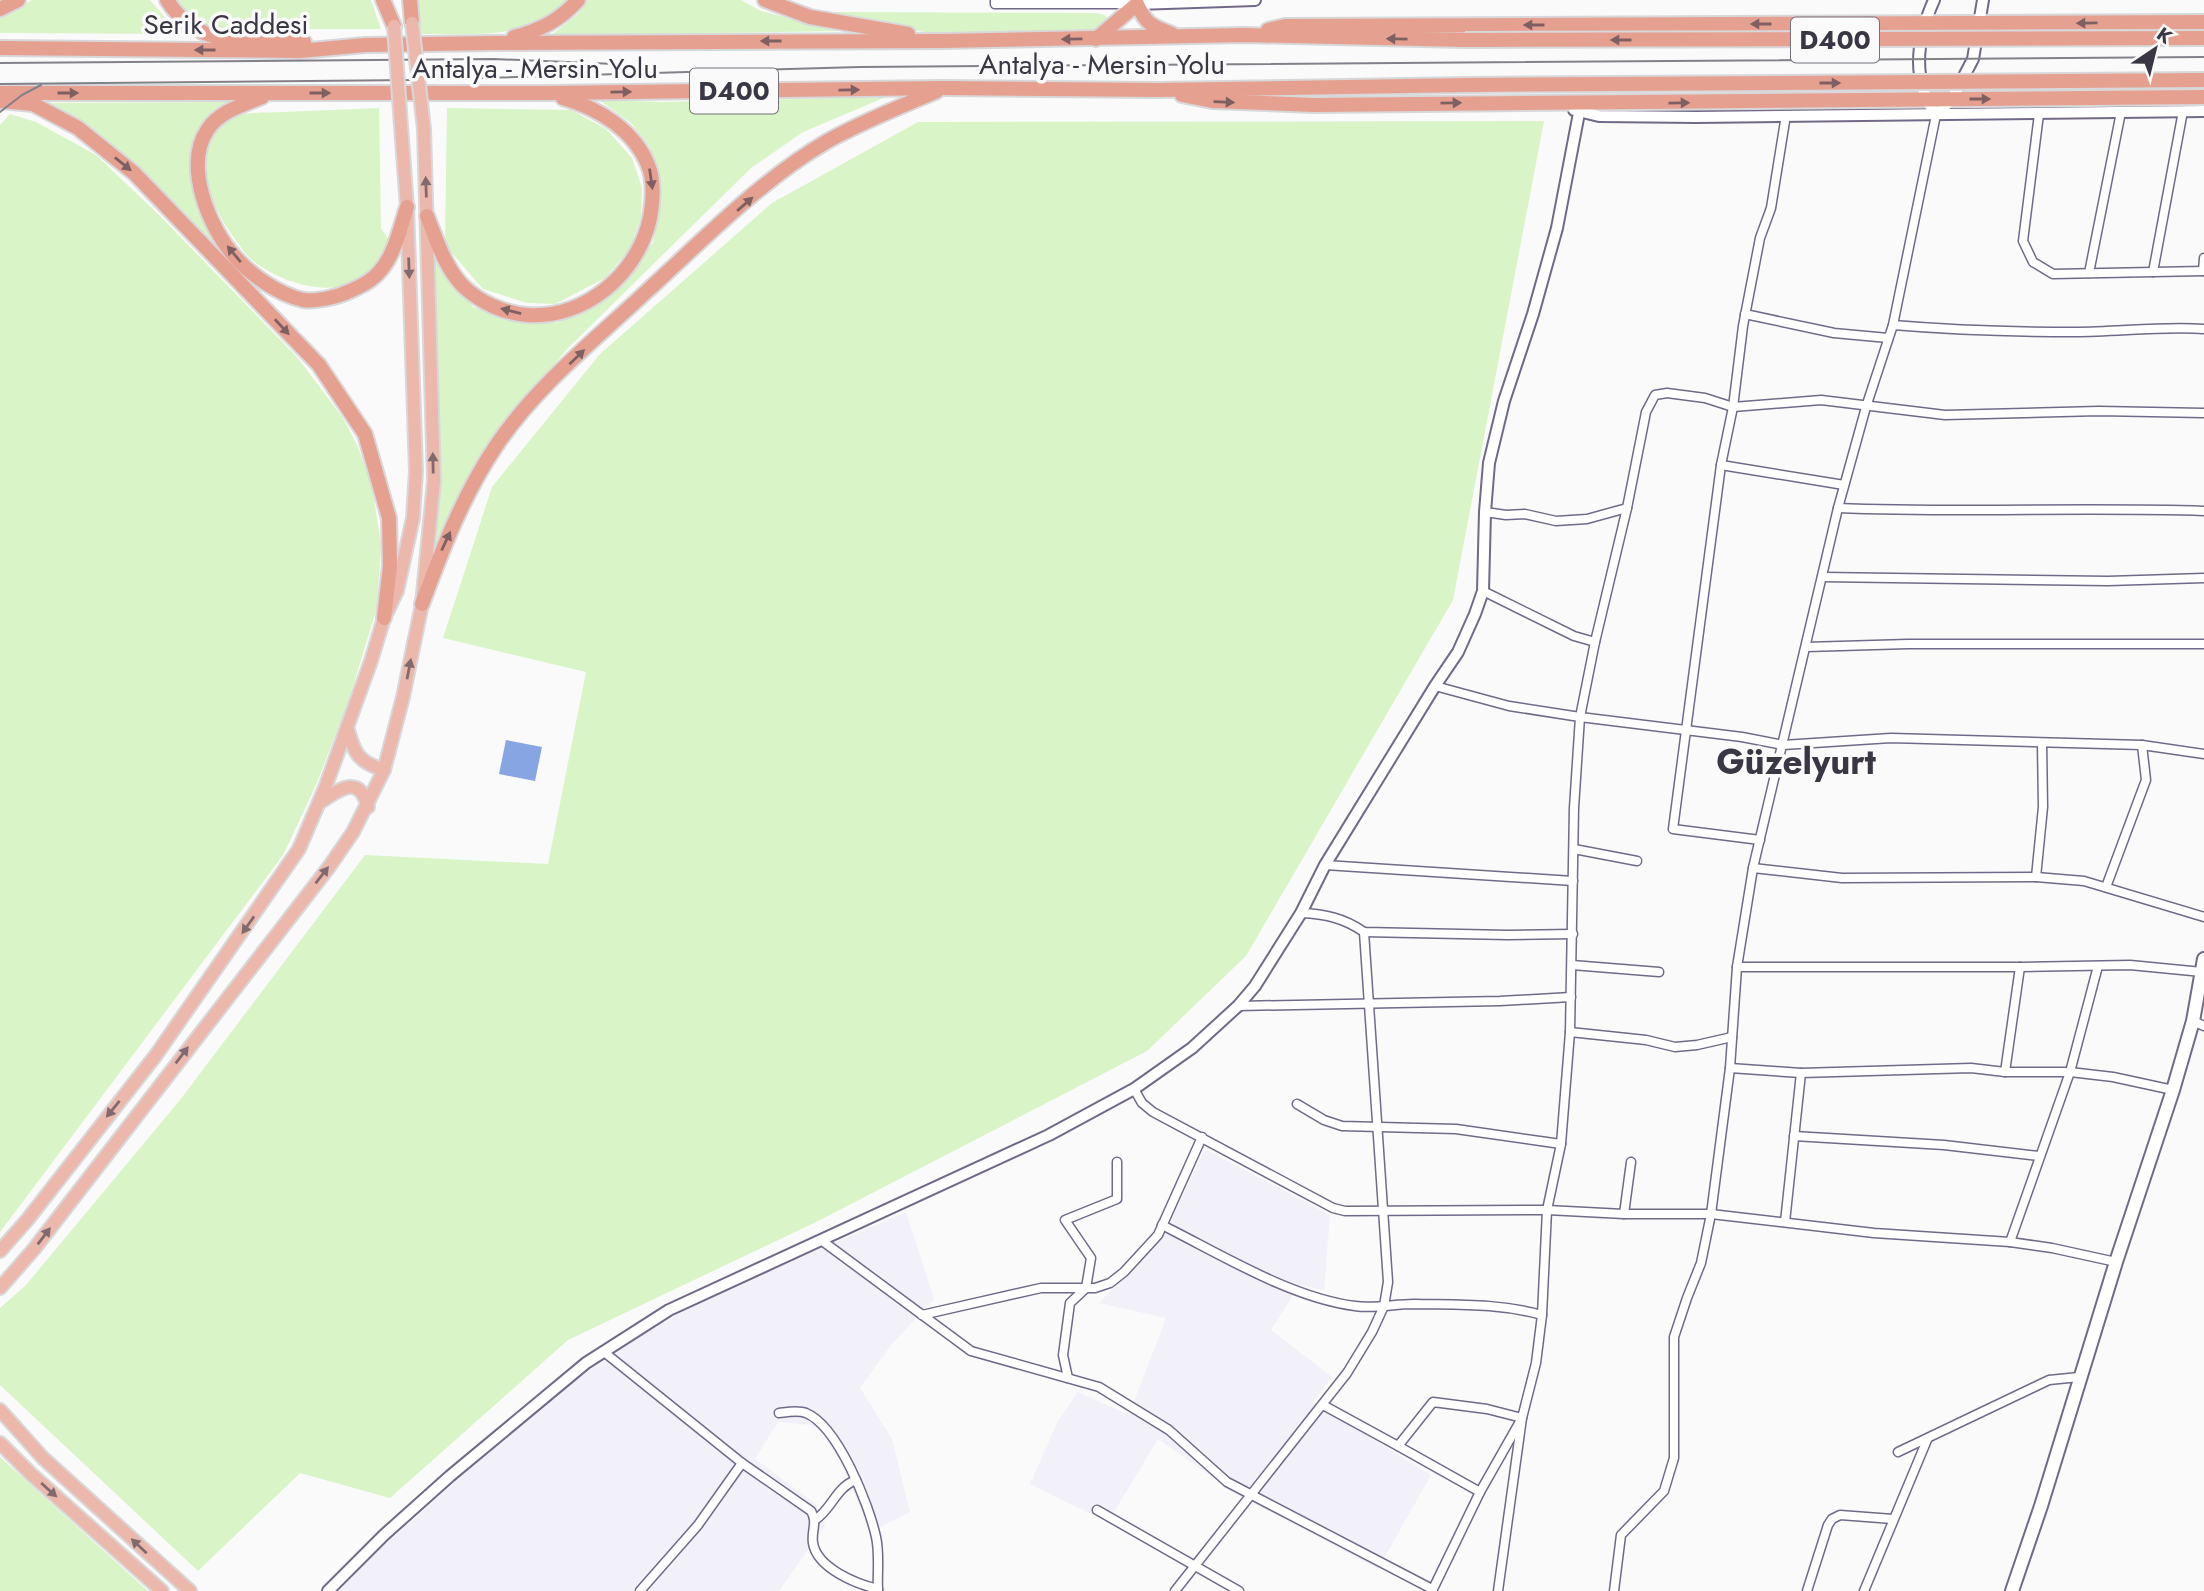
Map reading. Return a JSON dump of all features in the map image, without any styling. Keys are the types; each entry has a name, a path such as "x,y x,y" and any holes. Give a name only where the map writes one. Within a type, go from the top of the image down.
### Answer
{"highway":[{"path":"0,9 18,0"},
{"path":"167,0 190,26 216,37 365,45"},
{"path":"383,0 394,26"},
{"path":"409,0 412,23"},
{"path":"493,43 556,22 578,0"},
{"path":"765,0 810,17 943,41"},
{"path":"1096,39 1138,2 1144,20 1153,27 1177,36"},
{"path":"1244,36 1285,26 2204,22"},
{"name":"Antalya - Mersin Yolu","path":"493,43 943,41 1177,36 1465,40 2204,38"},
{"name":"Serik Caddesi","path":"0,48 300,51 365,45 493,43"},
{"name":"Antalya - Mersin Yolu","path":"0,93 548,93 2204,80"},
{"path":"422,604 442,550 470,490 496,447 529,403 699,243 783,170 827,142 943,88"},
{"path":"1157,89 1212,101 1301,104 2204,97"},
{"path":"272,93 231,109 208,128 200,144 197,164 201,192 222,238 235,257 256,276 279,291 304,300 339,296 366,285 381,270 394,248 407,207"},
{"path":"427,216 443,257 464,287 485,302 510,313 544,316 572,309 616,281 635,256 646,234 653,201 649,166 633,139 607,118 586,104 548,93"},
{"path":"0,101 33,104 78,128 134,173 319,365 365,434 389,518 390,566 384,618"}],"main road":[{"path":"0,1251 156,1055 299,849 319,803 384,618 397,591 413,518 416,471 407,207 391,0"},
{"path":"0,1288 34,1250 294,912 353,832 368,807 384,770 403,697 422,604 433,481 424,128 412,23"},
{"path":"347,726 354,750 362,761 384,770"},
{"path":"319,803 349,786 356,787 364,794 368,807"},
{"path":"2012,1591 2116,1262 2198,1023 2203,965"},
{"path":"0,1410 43,1458 190,1591"},
{"path":"0,1443 162,1591"}],"street":[{"path":"995,0 995,4 1255,0"},
{"path":"1934,0 1923,24 1919,67 1925,99 1936,115"},
{"path":"1614,1591 1621,1535 1651,1506 1668,1483 1674,1458 1674,1337 1701,1263 1711,1214 1730,1068 1737,967 1753,868 1843,485 1893,325 1936,115 1952,99 1973,59 1983,0"},
{"path":"1559,102 1579,113 1599,116 2204,111"},
{"path":"2153,272 2183,111"},
{"path":"2089,273 2121,112"},
{"path":"328,1591 384,1535 450,1476 586,1363 669,1310 1049,1135 1134,1089 1192,1048 1238,1006 1255,986 1301,913 1325,865 1458,652 1483,591 1489,463 1504,401 1533,314 1557,228 1579,113"},
{"path":"2039,114 2023,242 2033,262 2053,274 2203,271 2204,258"},
{"path":"1760,840 1673,829 1721,465 1733,407 1745,314 1760,237 1771,208 1786,115"},
{"path":"1745,314 1834,333 1888,338"},
{"path":"1893,325 1950,330 2064,332 2204,329"},
{"path":"1498,1591 1522,1418 1536,1363 1542,1315 1547,1210 1561,1144 1570,1032 1573,849 1580,717 1646,412 1656,395 1667,393 1705,398 1733,407 1821,400 1945,415 2099,411 2204,413"},
{"path":"1721,465 1843,485"},
{"path":"1485,512 1525,514 1556,521 1587,519 1627,508"},
{"path":"1838,508 1910,511 2204,511"},
{"path":"1822,577 2108,581 2204,578"},
{"path":"1483,591 1574,636 1595,642"},
{"path":"1806,647 1908,644 2204,644"},
{"path":"1435,686 1509,706 1783,744 1891,738 2142,745 2204,754"},
{"path":"2036,877 2043,807 2042,743"},
{"path":"2106,887 2146,780 2142,745"},
{"path":"1573,849 1637,861"},
{"path":"1325,865 1573,881"},
{"path":"1753,868 1842,878 2036,877 2084,881 2204,917"},
{"path":"1301,913 1329,915 1364,932 1573,934"},
{"path":"1174,1591 1347,1373 1384,1306 1388,1282 1364,932"},
{"path":"1572,965 1659,972"},
{"path":"1737,967 2203,965"},
{"path":"2010,1242 2070,1072 2098,966"},
{"path":"2005,1072 2020,967"},
{"path":"1238,1006 1571,997"},
{"path":"1570,1032 1646,1040 1675,1047 1732,1037"},
{"path":"1730,1068 1801,1073 1971,1068 2005,1072 2070,1072 2112,1077 2173,1090"},
{"path":"1785,1223 1801,1073"},
{"path":"1134,1089 1142,1102 1153,1112 1333,1208 1345,1211 1547,1210 1624,1214 1711,1214 1874,1233 2010,1242 2116,1262"},
{"path":"1297,1104 1324,1120 1342,1126 1456,1129 1561,1144"},
{"path":"1794,1136 1944,1145 2039,1156"},
{"path":"922,1315 1041,1287 1095,1288 1110,1283 1124,1272 1158,1235 1202,1137"},
{"path":"1068,1378 1063,1355 1070,1303 1086,1288 1091,1258 1065,1220 1117,1199 1117,1162"},
{"path":"1624,1214 1632,1162"},
{"path":"1162,1225 1279,1283 1325,1301 1357,1307 1477,1304 1517,1308 1542,1315"},
{"path":"821,1240 971,1351 1099,1387 1169,1430 1227,1482 1432,1590 1480,1492 1522,1418"},
{"path":"604,1352 742,1463 811,1511 815,1520 813,1541 820,1559 862,1586 877,1590 877,1539 856,1480 839,1447 820,1423 808,1414 779,1413"},
{"path":"1898,1452 2049,1380 2079,1377"},
{"path":"1398,1447 1433,1402 1487,1409 1522,1418"},
{"path":"1323,1405 1480,1492"},
{"path":"1864,1591 1927,1440"},
{"path":"640,1591 698,1525 742,1463"},
{"path":"815,1520 821,1516 842,1487 856,1480"},
{"path":"1097,1510 1239,1591"},
{"path":"1807,1591 1832,1519 1840,1515 1894,1519"}],"shaded area":[{"path":"1205,1149 1330,1215 1324,1290 1299,1285 1271,1330 1332,1377 1313,1402 1431,1475 1378,1569 1235,1493 1158,1439 1108,1522 1030,1484 1058,1421 1078,1392 1129,1415 1166,1318 1099,1303 1163,1238"},
{"path":"906,1212 934,1299 892,1344 860,1388 892,1439 910,1512 869,1532 846,1471 822,1433 811,1425 778,1422 755,1459 816,1504 825,1525 779,1591 339,1591 376,1553 484,1456 569,1385 638,1338 707,1298"}],"green space":[{"path":"32,0 150,0 167,20 189,34 0,33 0,17"},
{"path":"174,0 371,0 381,29 221,29 194,20 183,12"},
{"path":"417,0 568,0 537,23 519,29 480,34 421,34"},
{"path":"587,0 741,0 761,11 839,31 550,36 578,14"},
{"path":"830,12 1096,13 1105,15 1108,20 1098,29 928,33"},
{"path":"886,97 803,132 751,168 569,347 520,404 481,459 436,547 439,466 434,250 473,307 502,316 557,323 610,297 653,243 659,216 659,176 649,146 631,123 599,100 663,102"},
{"path":"226,102 200,129 191,154 191,181 198,212 221,254 114,147 47,103"},
{"path":"379,108 381,229 389,240 370,272 357,281 327,288 294,282 264,269 252,260 228,230 211,196 204,161 206,144 215,130 230,118 249,113"},
{"path":"447,108 571,110 606,129 632,158 642,188 641,217 630,249 605,278 555,304 527,303 483,289 445,245"},
{"path":"10,114 36,122 96,155 158,214 297,357 343,418 358,447 372,486 381,545 377,607 348,703 316,785 283,855 0,1232 0,125"},
{"path":"1544,121 1453,600 1246,956 1147,1051 818,1221 568,1340 390,1498 300,1473 198,1571 0,1385 0,1308 26,1285 180,1100 365,855 548,864 586,672 443,638 492,487 600,354 772,203 918,122"},
{"path":"0,1457 148,1591 0,1591"}],"water":[{"path":"506,740 542,747 535,781 499,774"}],"tram line":[{"path":"0,84 414,80 860,67 2204,57"},
{"path":"0,63 494,59 615,64"},
{"path":"0,112 41,85"}],"district":[{"name":"Güzelyurt","path":"1796,762"}]}
